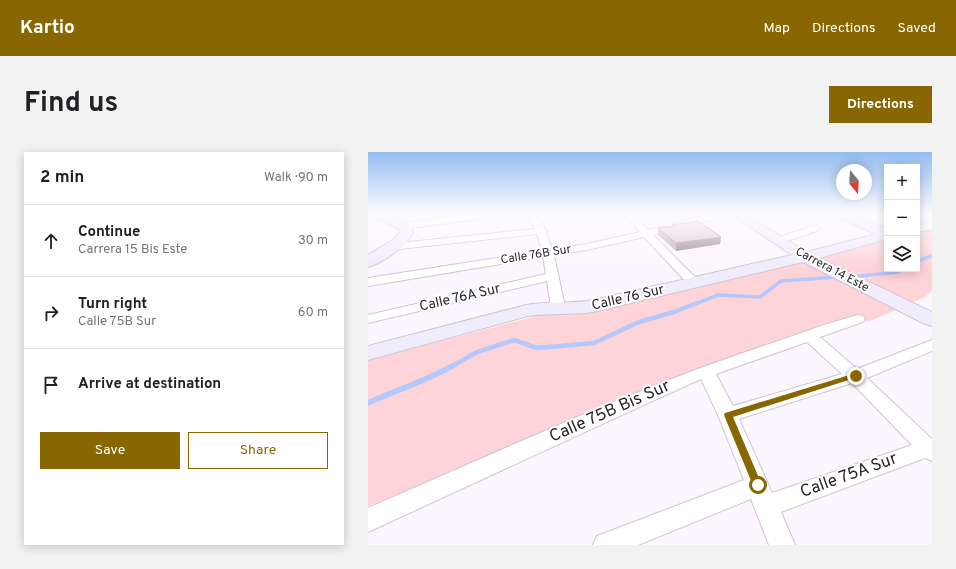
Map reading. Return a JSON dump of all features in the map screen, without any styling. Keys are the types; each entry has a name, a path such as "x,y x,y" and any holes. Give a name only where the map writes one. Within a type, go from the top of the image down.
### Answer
{"street":[{"path":"368,262 405,235 406,231"},
{"path":"390,247 539,231"},
{"path":"542,231 553,276 558,307"},
{"path":"644,231 693,282"},
{"name":"Calle 76B Sur","path":"368,282 548,253 656,231"},
{"name":"Carrera 14 Este","path":"763,231 831,271 932,320"},
{"path":"778,241 806,231"},
{"name":"Calle 76 Sur","path":"368,353 506,316 537,309 558,307 581,308 593,306 805,257 884,235"},
{"name":"Calle 76A Sur","path":"368,320 553,276"},
{"name":"Calle 75B Bis Sur","path":"368,520 641,398 706,371 858,318"},
{"path":"808,335 856,376 931,449"},
{"path":"728,415 856,376 932,345"},
{"path":"706,371 728,415 782,545"},
{"name":"Calle 75A Sur","path":"606,545 762,496 931,449"}],"shaded area":[{"path":"920,231 932,231 932,291 925,297 868,322 857,316 368,506 368,360 544,314 578,314 619,306 820,259 884,239 884,272 920,272"}],"building":[{"path":"662,231 713,231 721,237 676,243"}],"waterway":[{"path":"920,260 932,256"},
{"path":"851,277 898,272"},
{"path":"695,304 718,295 760,297 781,281 838,277"},
{"path":"451,367 477,352 514,340 537,348 594,343 639,322 674,312 697,303"},
{"path":"368,403 452,366"}],"route":[{"path":"758,485 728,415 856,376"}]}
